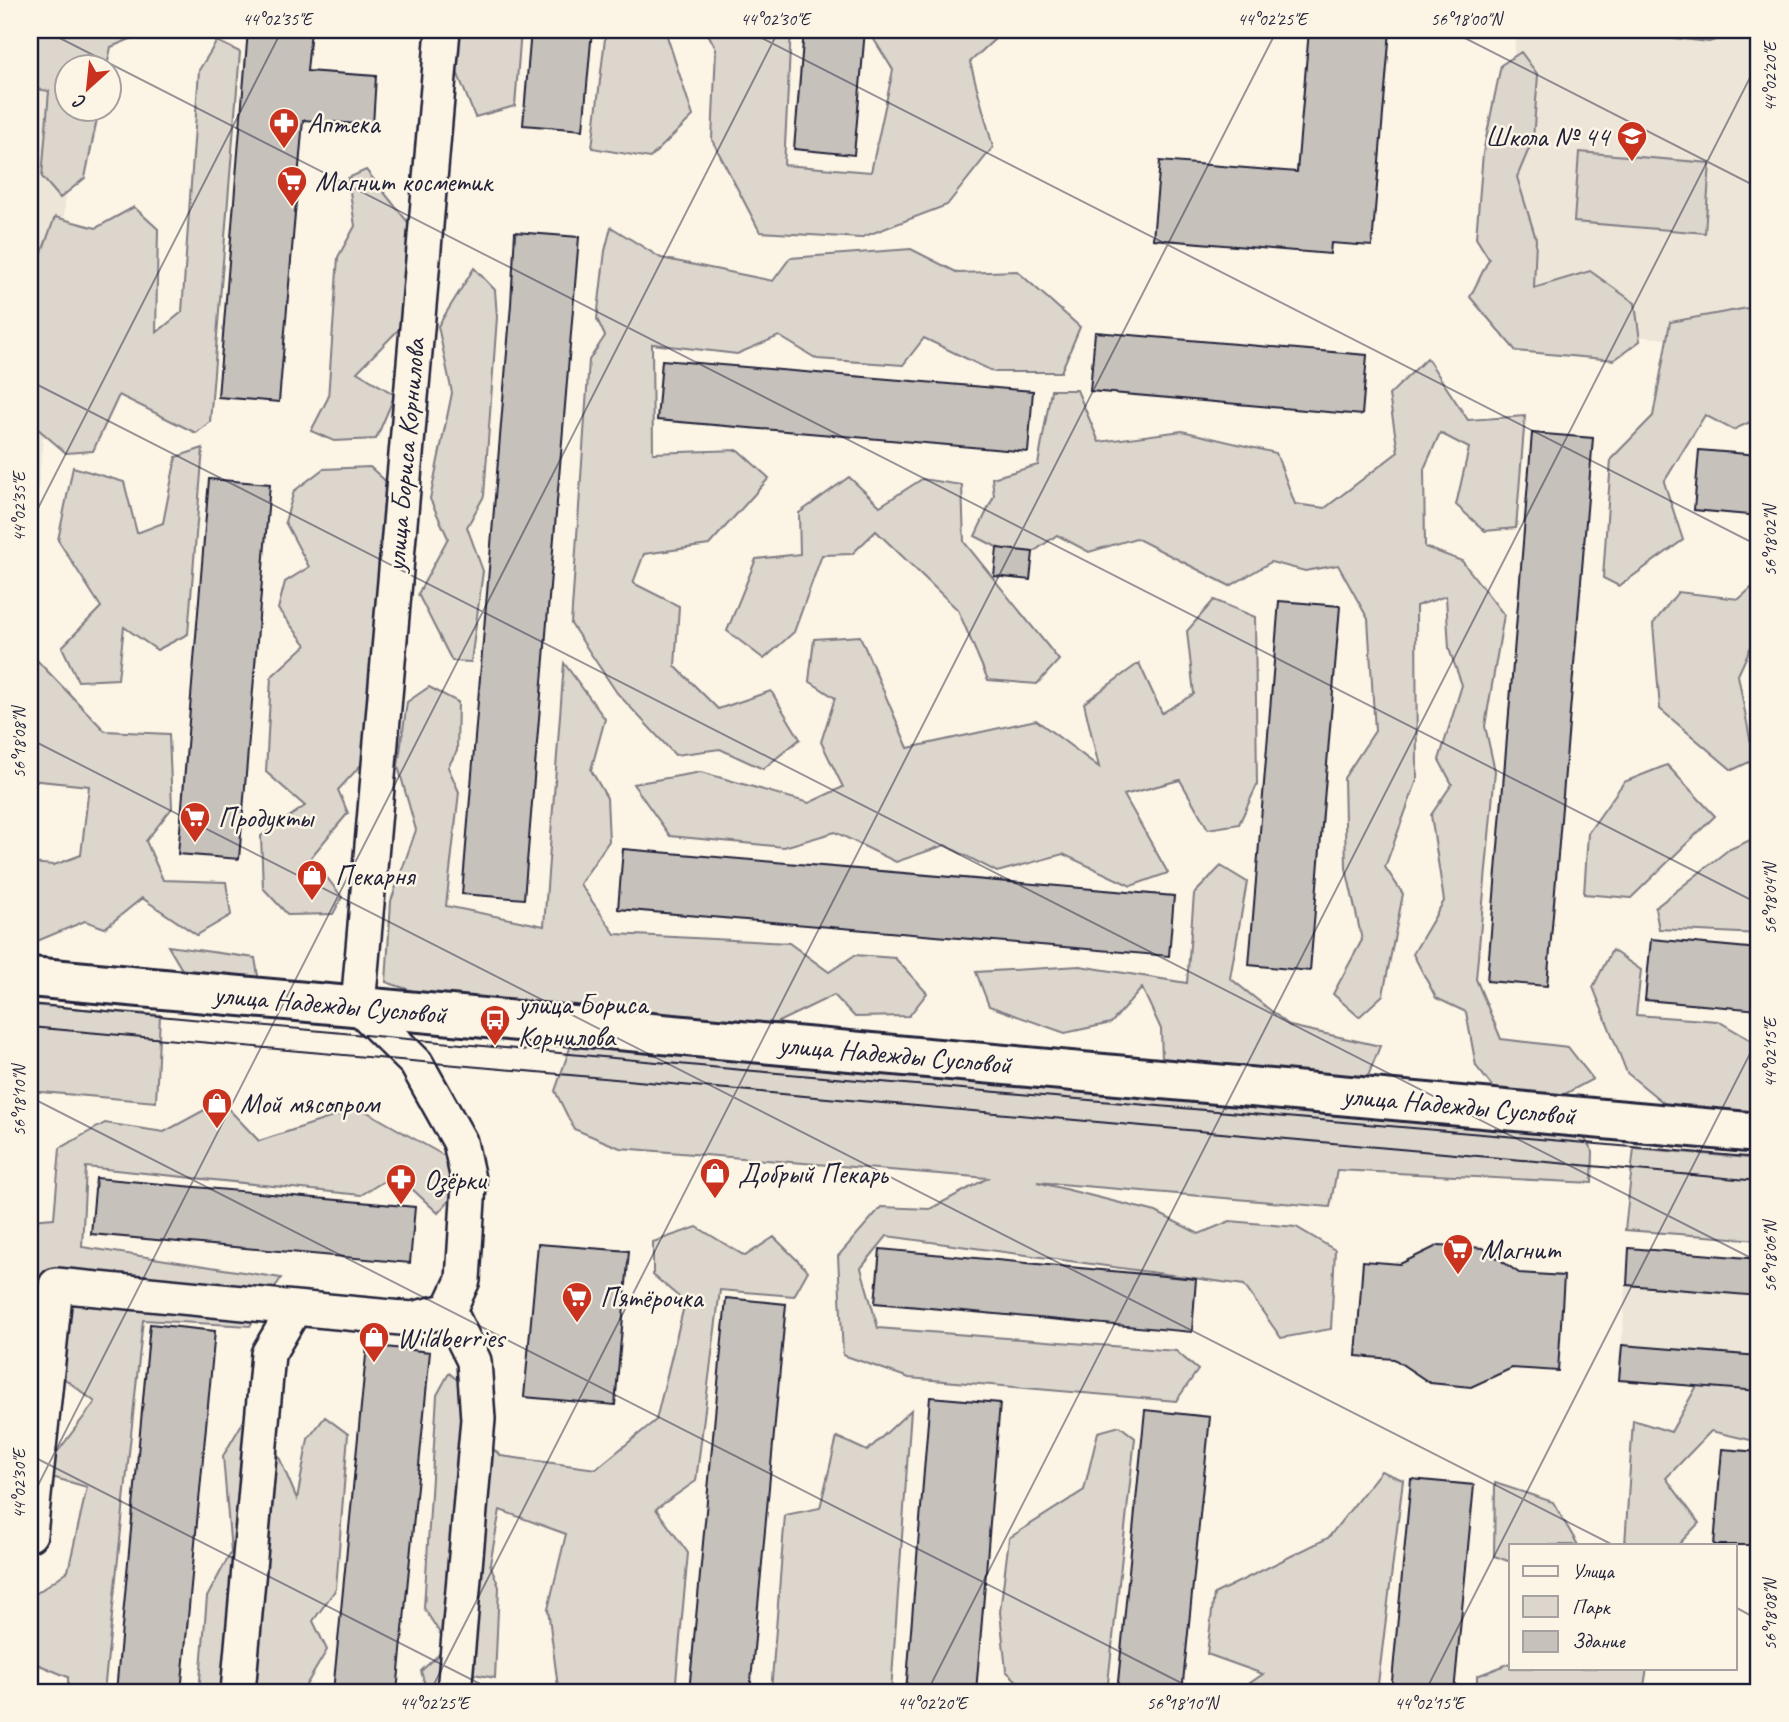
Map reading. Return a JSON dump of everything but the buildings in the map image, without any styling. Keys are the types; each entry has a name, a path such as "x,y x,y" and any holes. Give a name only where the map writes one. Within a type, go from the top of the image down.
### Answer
{"main road":[{"name":"улица Надежды Сусловой","path":"30,977 1759,1133"}],"street":[{"name":"улица Бориса Корнилова","path":"358,1006 443,30"},
{"path":"358,1006 416,1063 460,1142 469,1184 467,1225 463,1280 449,1310"},
{"path":"30,1534 56,1285 412,1319 449,1310"},
{"path":"238,1692 268,1354 295,1308"},
{"path":"449,1310 474,1361 478,1419 454,1692"}],"shaded area":[{"path":"30,30 52,52 52,122 73,122 30,576"},
{"name":"Школа № 44","path":"1516,30 1759,30 1759,347 1507,325 1492,297"},
{"path":"1629,1248 1759,1259 1759,1391 1619,1380"}],"green space":[{"path":"30,30 152,30 111,47 110,52 52,52 52,122 96,122 85,178 60,198 42,177 49,91 30,88"},
{"path":"458,30 521,30 515,106 475,117 450,54"},
{"path":"606,30 665,30 693,116 650,158 592,148"},
{"path":"706,30 791,30 784,165 871,172 893,70 873,38 876,30 996,30 997,37 970,62 993,147 947,205 860,238 760,232 712,140 716,49"},
{"path":"1618,30 1733,30 1709,42"},
{"path":"217,41 240,52 210,422 196,433 119,395 93,451 66,453 30,422 30,375 33,366 30,362 30,284 55,217 96,228 134,207 158,229 156,333 182,312 199,70"},
{"path":"1521,52 1538,75 1533,139 1517,177 1536,239 1534,288 1590,271 1635,303 1640,341 1614,360 1516,351 1470,297 1489,259 1476,238 1483,153 1501,65"},
{"path":"1579,152 1710,163 1705,233 1574,222"},
{"path":"366,170 419,236 407,321 357,372 395,395 376,439 334,441 311,431 328,398 338,257 355,226 348,178"},
{"path":"611,227 661,258 773,281 790,258 911,249 958,273 1017,271 1080,327 1061,372 994,372 924,338 903,365 817,359 779,336 737,354 652,344 653,453 738,450 769,478 709,545 644,554 633,583 679,606 675,666 718,709 771,691 800,739 763,769 720,749 675,755 617,693 571,624 589,360 605,336 597,319 605,251"},
{"path":"474,268 495,290 497,317 484,496 467,527 483,571 471,662 452,661 418,594 448,538 430,499 452,393 438,326"},
{"path":"1759,306 1759,418 1733,430 1705,415 1664,482 1683,540 1619,586 1603,578 1611,459 1653,416 1670,322"},
{"path":"1427,358 1468,420 1525,416 1516,528 1485,531 1456,505 1469,448 1440,433 1424,469 1425,547 1462,561 1504,615 1485,726 1495,771 1476,979 1501,1039 1568,1047 1593,1079 1550,1102 1499,1095 1476,1066 1466,1012 1436,998 1413,954 1444,901 1431,815 1452,784 1439,760 1462,685 1449,649 1446,596 1416,606 1417,780 1385,867 1403,894 1383,995 1359,1017 1333,994 1362,940 1346,868 1344,778 1375,731 1368,619 1338,565 1305,571 1271,562 1230,586 1136,538 1089,552 1057,535 1022,560 975,536 994,496 992,478 1038,465 1051,390 1077,390 1099,442 1182,431 1276,453 1295,504 1325,508 1398,452 1389,395"},
{"path":"203,448 188,634 157,650 124,627 118,679 78,681 62,647 101,607 58,540 73,467 124,482 137,533 163,523 176,457"},
{"path":"370,467 390,485 372,753 338,790 348,813 311,857 342,897 333,914 288,915 263,888 261,836 305,806 266,772 271,677 306,645 278,609 285,582 309,567 285,522 294,491 323,469"},
{"path":"849,477 880,506 922,479 962,485 964,542 1059,660 1037,684 988,680 958,610 876,531 852,554 822,555 794,632 764,659 727,631 756,559 800,554 799,513"},
{"path":"1759,581 1759,629 1738,675 1754,760 1732,770 1660,709 1653,624 1678,592 1739,599"},
{"path":"1214,600 1255,617 1257,785 1239,824 1208,829 1180,780 1124,795 1168,873 1131,886 1063,854 997,872 945,845 896,862 835,832 784,847 670,836 633,784 701,772 809,803 843,787 821,742 835,698 809,681 814,639 860,636 908,748 1036,720 1099,767 1084,703 1139,663 1162,713 1194,694 1187,631"},
{"path":"30,653 105,731 169,734 172,808 146,841 163,880 226,882 231,915 197,935 142,898 105,928 85,921 30,944 30,863 54,865 81,855 89,786 30,780"},
{"path":"564,663 605,719 591,770 607,798 609,841 580,884 615,934 789,943 829,972 855,955 895,958 927,993 909,1016 855,1017 834,995 774,1024 608,1017 445,1002 386,982 391,901 416,830 398,766 407,702 429,687 458,702 457,751 448,767 459,792 446,906 544,926"},
{"path":"1667,765 1715,816 1631,898 1584,894 1588,833 1624,782"},
{"path":"1759,836 1759,934 1659,929 1655,908 1728,850"},
{"path":"1221,866 1247,882 1230,978 1290,1026 1380,1046 1366,1081 1274,1077 1162,1060 1161,1029 1142,988 1111,1023 1065,1033 989,1006 976,972 1080,966 1187,983 1194,894"},
{"path":"168,946 255,958 259,982 187,978"},
{"path":"1612,950 1641,970 1636,1015 1718,1021 1759,1045 1759,1124 1676,1113 1627,1073 1593,987"},
{"path":"30,1005 160,1015 156,1102 30,1091"},
{"path":"571,1045 681,1053 1308,1113 1582,1134 1593,1152 1592,1183 1337,1170 1330,1207 1037,1182 1156,1212 1199,1234 1230,1221 1296,1227 1335,1250 1331,1329 1281,1338 1244,1285 887,1236 861,1268 878,1328 1176,1351 1198,1370 1176,1401 909,1378 843,1355 838,1256 881,1207 930,1209 988,1178 620,1148 574,1129 555,1091"},
{"path":"221,1101 259,1141 360,1108 450,1159 454,1195 438,1213 396,1174 361,1195 86,1167 82,1247 281,1278 250,1326 143,1320 104,1692 68,1692 68,1677 30,1661 30,1627 34,1595 68,1571 87,1487 41,1474 95,1402 61,1376 30,1384 30,1220 54,1218 60,1148 105,1123 164,1132"},
{"path":"1634,1148 1759,1159 1759,1240 1625,1230"},
{"path":"697,1227 745,1256 774,1237 808,1271 794,1296 720,1290 696,1481 656,1509 688,1553 675,1692 541,1692 558,1687 548,1609 566,1534 500,1510 490,1564 499,1587 495,1678 474,1674 448,1692 427,1692 421,1671 448,1646 424,1608 437,1395 449,1373 466,1387 465,1424 501,1456 596,1469 656,1420 685,1302 653,1275 653,1242"},
{"path":"1703,1375 1759,1383 1759,1442 1711,1431 1666,1478 1699,1523 1679,1544 1625,1544 1633,1420 1671,1432"},
{"path":"260,1393 280,1408 270,1436 297,1499 308,1439 325,1417 348,1434 336,1589 313,1621 327,1650 302,1692 199,1692 207,1597 231,1552 223,1456"},
{"path":"911,1410 891,1692 771,1692 785,1515 820,1508 837,1437 867,1451"},
{"path":"1120,1426 1135,1438 1107,1692 1029,1692 1006,1671 1000,1612 1009,1538 1084,1490 1098,1432"},
{"path":"1381,1471 1403,1480 1377,1692 1237,1692 1263,1674 1207,1654 1214,1594 1328,1538"},
{"path":"1495,1483 1553,1502 1577,1544 1509,1544 1509,1561 1494,1556"},
{"path":"1509,1664 1509,1670 1647,1670 1643,1692 1477,1692 1477,1676"}],"tram line":[{"path":"30,1004 743,1070 1759,1158"},
{"path":"30,1027 1759,1181"}],"place":[{"name":"Аптека","path":"284,150"},
{"name":"Школа № 44","path":"1632,163"},
{"name":"Магнит косметик","path":"292,208"},
{"name":"Продукты","path":"195,844"},
{"name":"Пекарня","path":"312,902"},
{"name":"улица Бориса Корнилова","path":"495,1047"},
{"name":"Мой мясопром","path":"217,1130"},
{"name":"Добрый Пекарь","path":"715,1200"},
{"name":"Озёрки","path":"401,1206"},
{"name":"Магнит","path":"1458,1276"},
{"name":"Пятёрочка","path":"577,1324"},
{"name":"Wildberries","path":"374,1364"}]}
